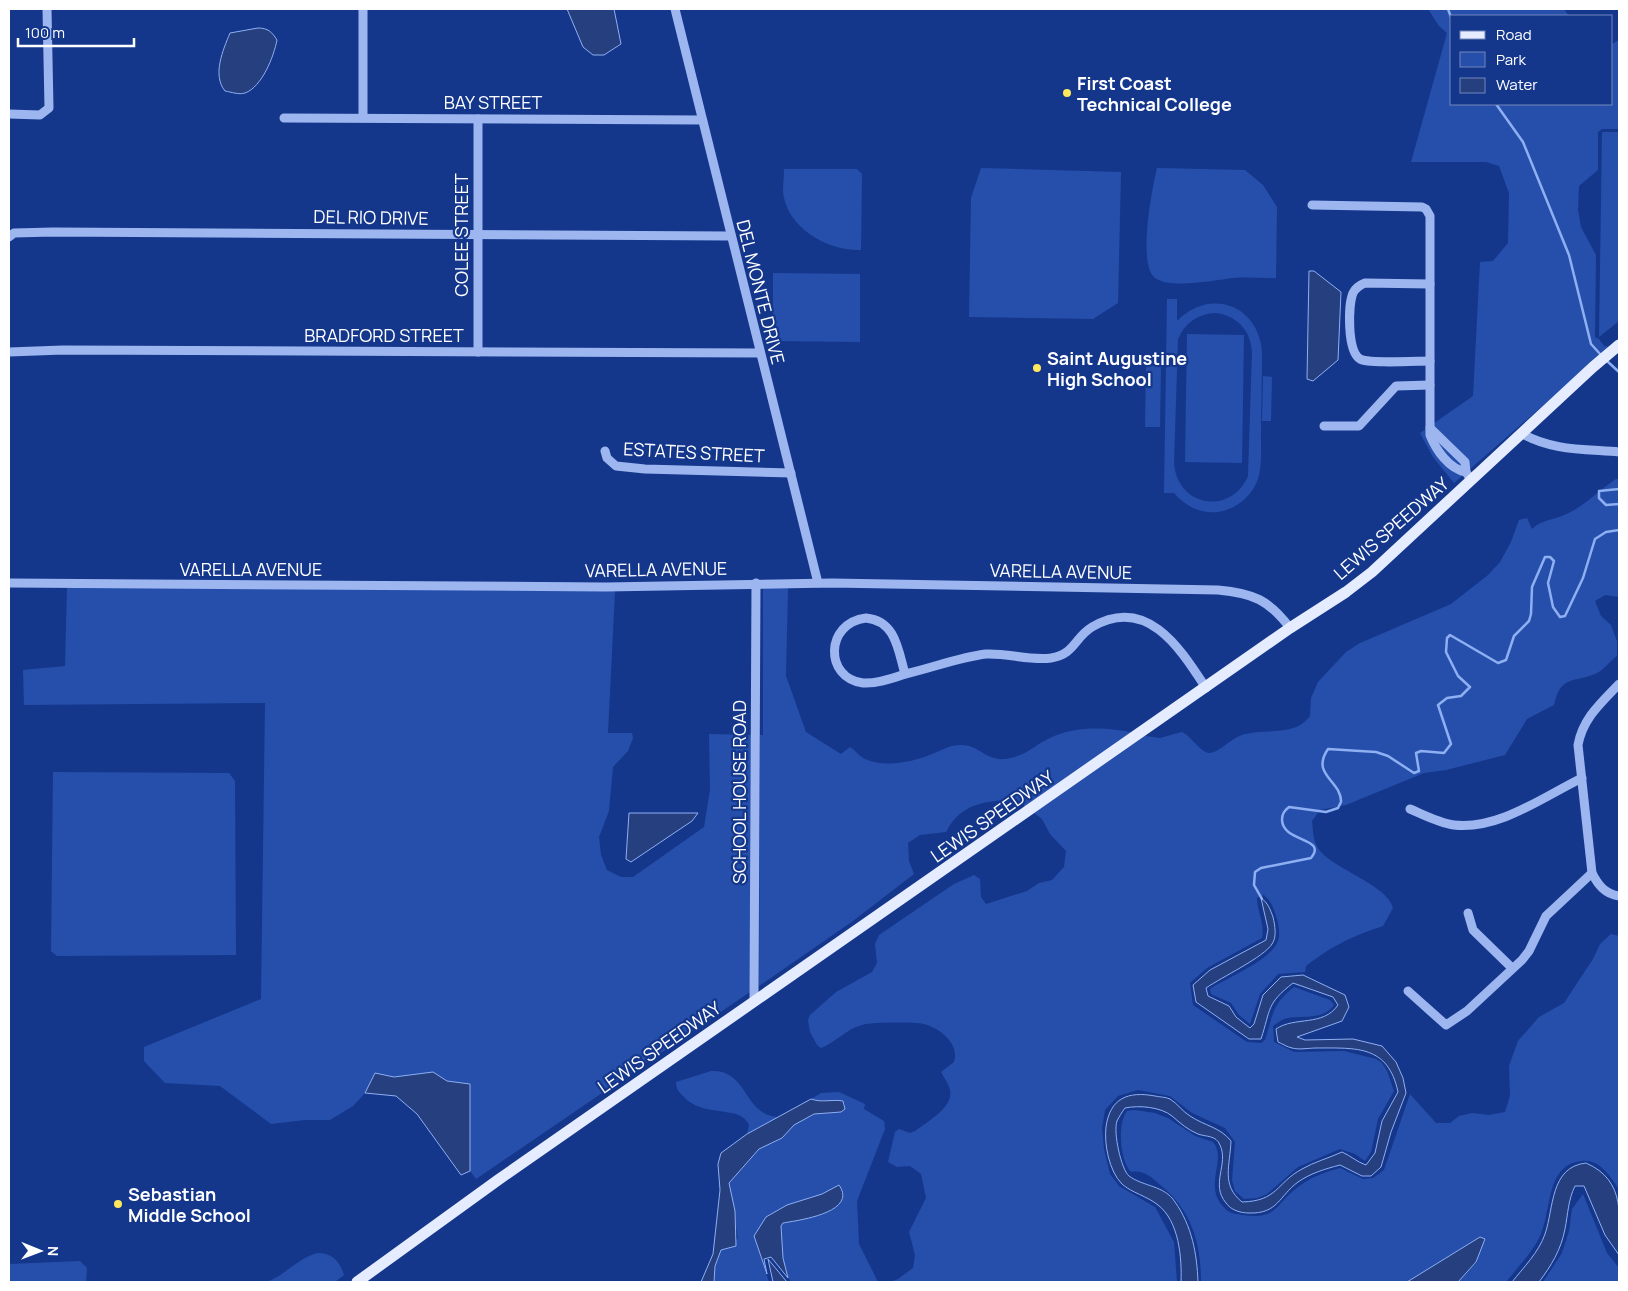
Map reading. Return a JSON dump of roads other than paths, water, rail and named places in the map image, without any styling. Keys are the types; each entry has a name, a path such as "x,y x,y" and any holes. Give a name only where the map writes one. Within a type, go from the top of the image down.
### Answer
{"main road":[{"name":"LEWIS SPEEDWAY","path":"357,1282 498,1180 754,1001 1290,628 1346,592 1372,572 1469,476 1522,433 1615,349"}],"street":[{"path":"9,114 40,115 46,112 49,105 47,9"},
{"path":"363,9 363,117"},
{"name":"DEL MONTE DRIVE","path":"675,9 730,236 818,583"},
{"name":"BAY STREET","path":"284,118 702,120"},
{"name":"COLEE STREET","path":"478,119 478,352"},
{"path":"1312,205 1422,207 1426,209 1430,216 1430,428 1465,462 1469,476"},
{"name":"DEL RIO DRIVE","path":"10,236 63,232 730,236"},
{"path":"1430,284 1365,283 1359,285 1352,298 1350,340 1356,355 1366,361 1430,361"},
{"name":"BRADFORD STREET","path":"9,352 54,350 760,353"},
{"path":"1324,426 1359,426 1396,386 1430,385"},
{"path":"1522,433 1540,443 1553,446 1619,452"},
{"name":"ESTATES STREET","path":"606,450 607,458 616,466 682,471 791,473"},
{"name":"VARELLA AVENUE","path":"9,583 606,587 818,583 1233,591 1266,602 1290,628"},
{"name":"SCHOOL HOUSE ROAD","path":"754,1001 756,583"},
{"path":"905,674 896,640 892,632 881,621 866,618 857,619 850,622 839,633 834,647 837,664 853,680 870,683 984,654 1049,658 1064,655 1090,628 1108,620 1124,617 1145,620 1165,634 1187,659 1206,688"},
{"path":"1619,684 1588,717 1581,731 1578,745 1592,873 1599,885 1612,895 1619,896"},
{"path":"1410,809 1452,825 1474,825 1501,819 1582,778"},
{"path":"1408,991 1446,1025 1467,1011 1529,952 1546,916 1592,873"},
{"path":"1468,913 1473,930 1512,968"}],"water":[{"path":"567,9 614,9 621,44 604,55 593,55 583,47"},
{"path":"258,28 269,31 277,40 262,78 251,90 245,93 238,94 225,91 219,78 219,70 230,33"},
{"path":"1309,271 1314,271 1341,292 1338,360 1313,381 1307,379"},
{"path":"629,813 698,813 692,821 631,862 626,859"},
{"path":"1261,898 1267,904 1273,917 1274,941 1261,955 1206,988 1208,996 1229,1006 1236,1017 1250,1028 1254,1024 1263,995 1281,977 1303,975 1345,995 1349,1007 1342,1021 1297,1037 1305,1040 1353,1039 1382,1046 1396,1062 1403,1078 1406,1093 1391,1132 1381,1167 1371,1176 1362,1176 1340,1165 1324,1170 1298,1182 1272,1207 1259,1213 1236,1211 1230,1208 1222,1196 1219,1181 1222,1152 1216,1139 1194,1132 1162,1111 1143,1107 1125,1108 1117,1121 1116,1133 1126,1172 1135,1180 1160,1189 1170,1196 1181,1211 1189,1230 1195,1251 1198,1282 1181,1282 1180,1251 1171,1220 1158,1205 1122,1184 1117,1179 1111,1165 1107,1149 1106,1127 1108,1117 1116,1103 1129,1096 1137,1095 1168,1098 1190,1116 1227,1136 1231,1141 1229,1182 1235,1196 1242,1202 1254,1201 1270,1195 1293,1174 1311,1164 1342,1152 1366,1165 1375,1153 1382,1121 1398,1092 1387,1065 1369,1052 1345,1048 1295,1049 1278,1042 1276,1029 1284,1025 1325,1016 1338,1005 1333,997 1293,983 1274,1002 1268,1014 1261,1039 1249,1039 1196,1002 1193,985 1210,970 1266,940 1268,929"},
{"path":"433,1072 447,1081 470,1084 470,1171 461,1175 417,1114 396,1096 365,1093 375,1073 394,1077"},
{"path":"811,1099 843,1101 845,1109 841,1112 814,1114 794,1125 782,1138 759,1149 729,1183 735,1211 736,1246 721,1250 715,1266 714,1282 701,1282 713,1254 720,1190 718,1164 721,1153 747,1134"},
{"path":"1586,1163 1599,1171 1614,1190 1619,1214 1619,1255 1605,1235 1584,1186 1575,1186 1561,1244 1548,1270 1539,1282 1512,1282 1530,1260 1542,1241 1548,1224 1555,1190 1560,1180 1574,1166"},
{"path":"839,1185 843,1194 841,1202 834,1208 814,1217 783,1223 781,1226 783,1258 788,1278 771,1257 764,1259 767,1274 754,1236 766,1217 787,1205 822,1194"},
{"path":"1480,1237 1485,1239 1476,1262 1458,1282 1407,1282"},
{"path":"768,1259 787,1282 773,1282"}],"waterway":[{"path":"1448,9 1450,15"},
{"path":"1497,105 1523,142 1569,255 1591,344 1601,355"},
{"path":"1607,361 1619,372"},
{"path":"1619,489 1599,491 1599,498 1606,505 1619,504"},
{"path":"1262,899 1254,885 1255,872 1261,868 1311,858 1315,851 1314,846 1289,833 1284,827 1282,816 1285,811 1289,807 1326,812 1338,808 1341,802 1337,789 1324,772 1323,758 1328,749 1376,752 1388,756 1414,773 1419,771 1416,753 1421,751 1444,753 1451,744 1438,705 1447,698 1461,696 1470,687 1458,676 1446,652 1447,638 1450,635 1498,663 1506,660 1514,636 1529,621 1532,587 1545,557 1550,557 1554,561 1548,583 1553,607 1560,617 1565,616 1583,578 1595,539 1606,532 1619,530"}],"place":[{"name":"First Coast Technical College","path":"1067,93"},
{"name":"Saint Augustine High School","path":"1037,368"},
{"name":"Sebastian Middle School","path":"118,1204"}]}
